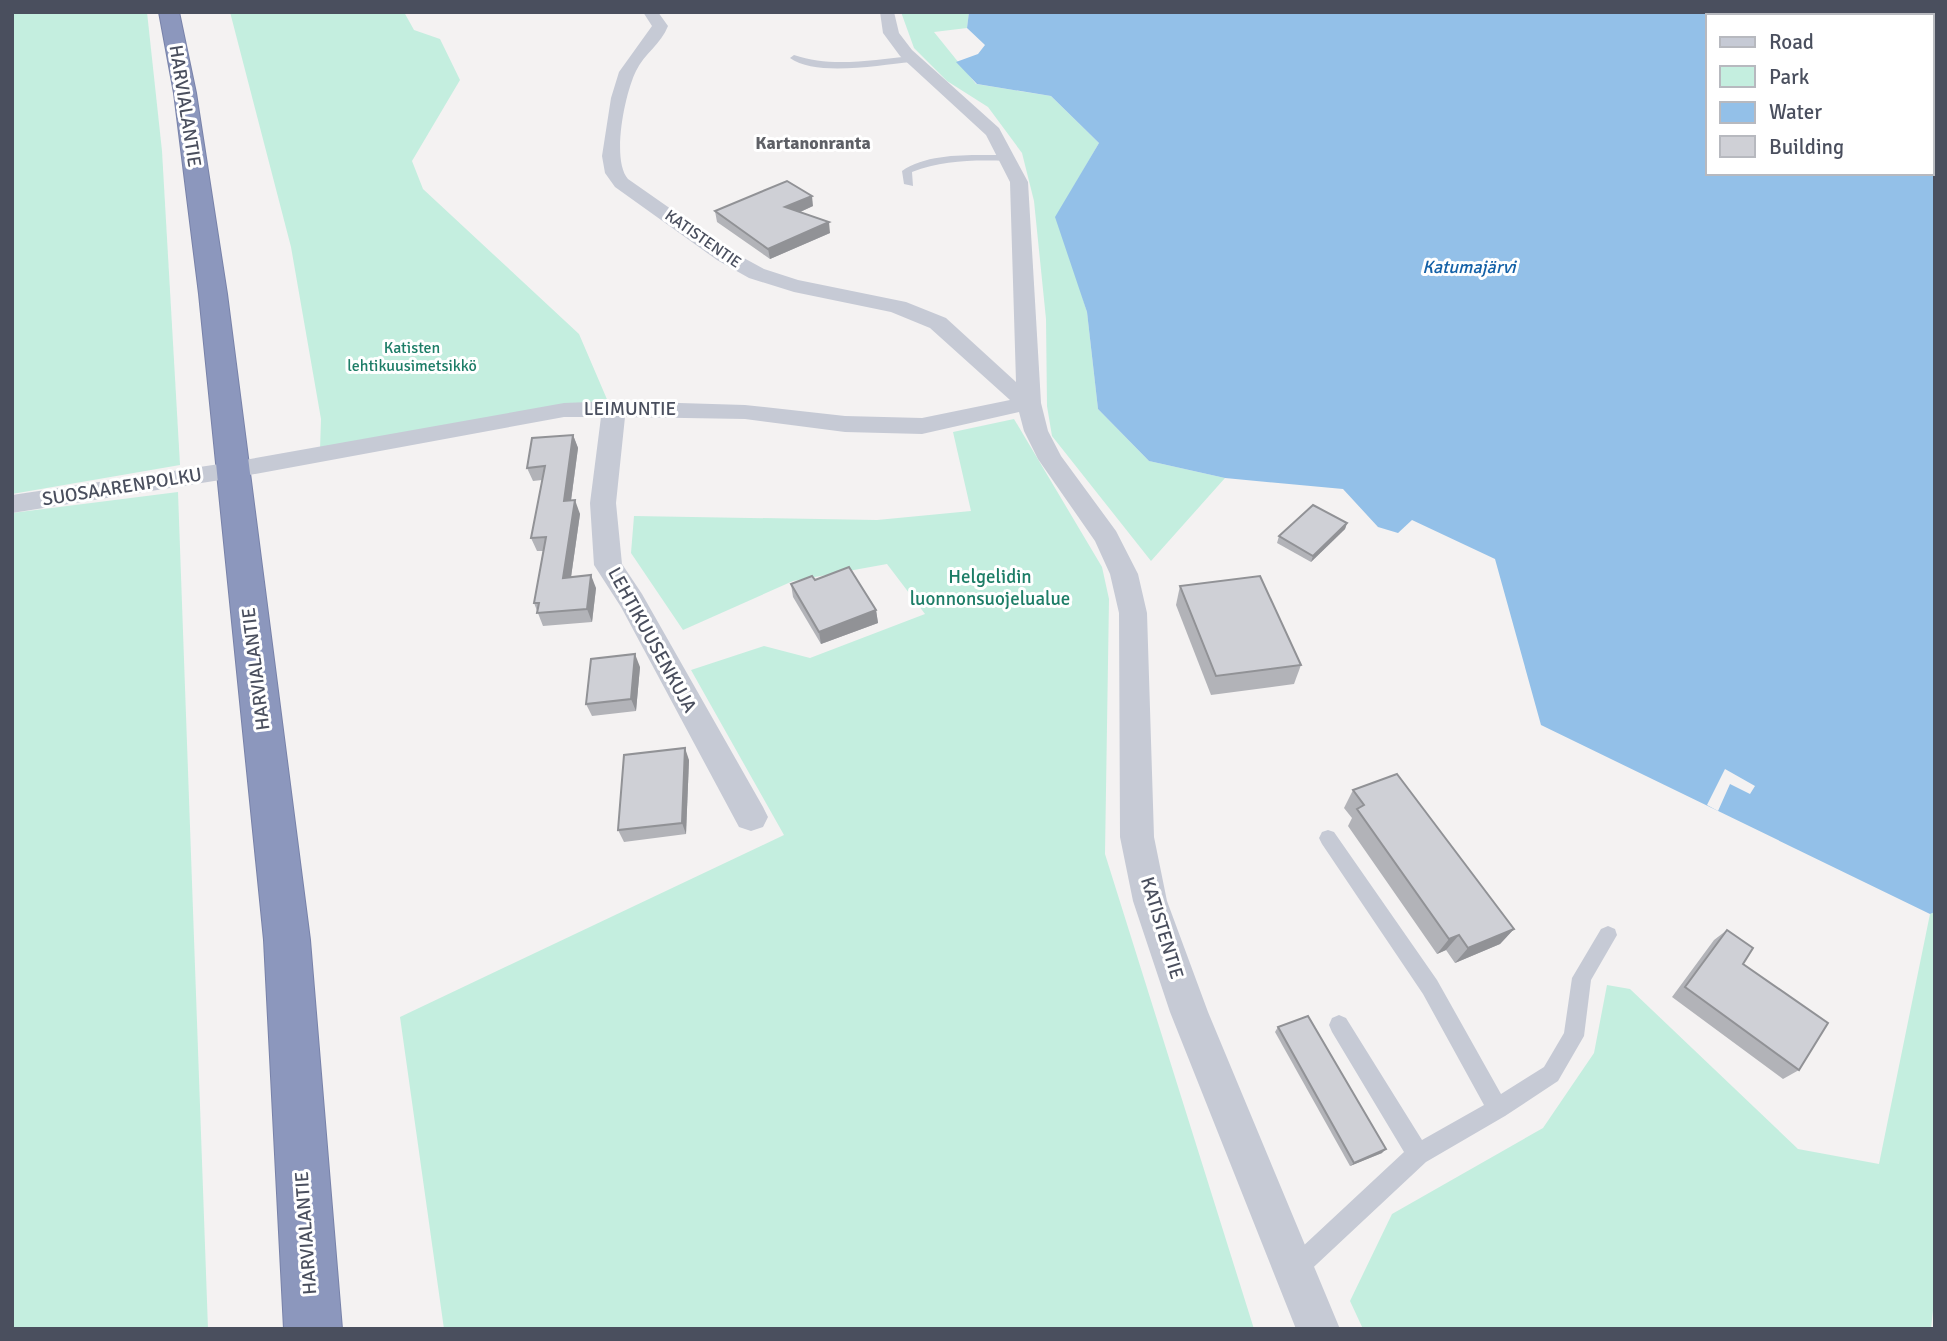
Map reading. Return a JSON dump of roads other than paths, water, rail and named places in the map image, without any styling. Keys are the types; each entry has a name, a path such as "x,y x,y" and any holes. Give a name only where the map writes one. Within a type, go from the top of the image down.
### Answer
{"highway":[{"name":"HARVIALANTIE","path":"169,12 185,93 209,267 287,940 313,1329"}],"street":[{"name":"KATISTENTIE","path":"650,12 660,26 657,36 632,63 622,80 618,96 611,166 623,185 727,259 750,270 786,283 914,311 940,324 1003,383 1030,403"},
{"name":"KATISTENTIE","path":"887,12 891,33 911,60 993,132 1019,182 1020,257 1030,403 1036,431 1051,459 1107,538 1125,574 1133,613 1137,837 1150,901 1189,1012 1318,1329"},
{"name":"LEIMUNTIE","path":"233,470 564,410 614,408 745,412 797,420 885,426 947,422 1030,403"},
{"name":"LEHTIKUUSENKUJA","path":"614,408 603,503 608,565 632,601 751,817"},
{"name":"SUOSAARENPOLKU","path":"12,504 233,470"}],"lane":[{"path":"794,58 800,63 821,64 911,60"},
{"path":"909,184 907,171 919,166 964,159 1007,158"},
{"path":"1328,838 1430,987 1498,1109"},
{"path":"1294,1270 1418,1154 1498,1109 1550,1074 1574,1036 1582,978 1608,936"},
{"path":"1339,1025 1418,1154"}],"water":[{"name":"Katumajärvi","path":"969,12 1935,12 1935,912 1930,914 1541,725 1495,559 1412,520 1398,533 1378,527 1343,489 1225,478 1149,461 1098,409 1087,312 1055,217 1099,143 1051,96 977,84 956,62 978,54 985,45 967,28"}],"district":[{"name":"Kartanonranta","path":"813,143"}],"park label":[{"name":"Katisten lehtikuusimetsikkö","path":"412,357"},
{"name":"Helgelidin luonnonsuojelualue","path":"990,588"}]}
